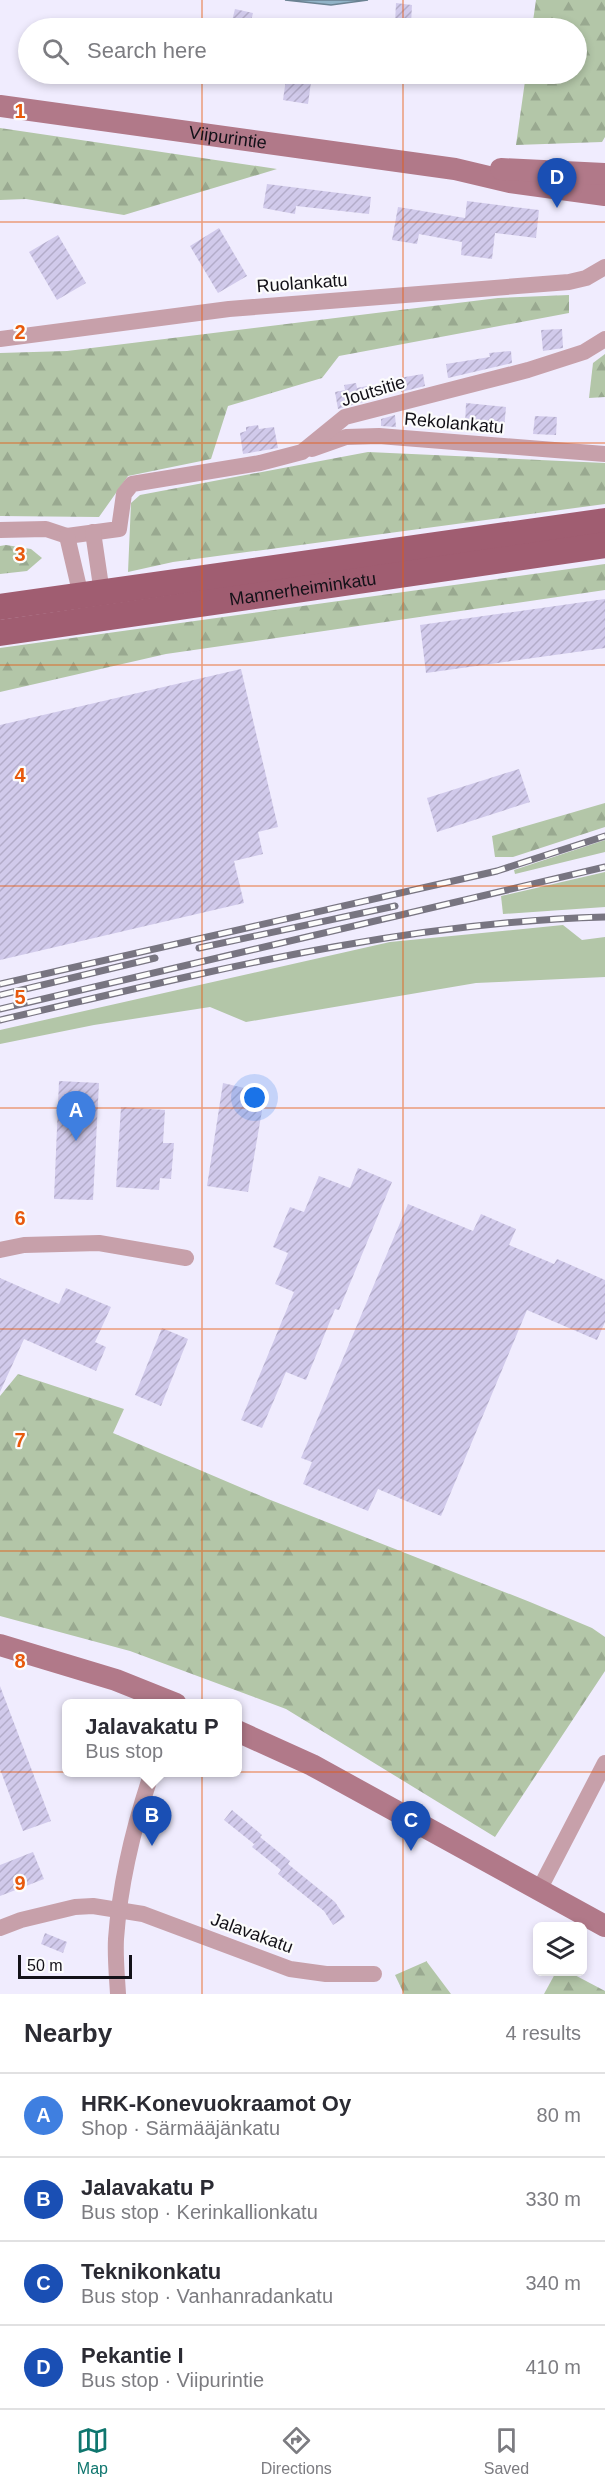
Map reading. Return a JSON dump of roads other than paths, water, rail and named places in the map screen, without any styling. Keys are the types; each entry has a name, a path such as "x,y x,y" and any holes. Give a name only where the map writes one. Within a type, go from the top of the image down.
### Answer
{"main road":[{"name":"Viipurintie","path":"0,106 455,169 510,182 605,195"},
{"name":"Viipurintie","path":"455,169 526,169 605,174"},
{"name":"Mannerheiminkatu","path":"0,607 605,521"},
{"name":"Mannerheiminkatu","path":"0,633 605,545"},
{"path":"0,1645 116,1680 164,1699"},
{"path":"242,1733 312,1765 605,1926"}],"street":[{"name":"Ruolankatu","path":"0,339 229,309 569,282 586,278 605,267"},
{"name":"Joutsitie","path":"93,532 119,529 124,494 132,484 260,463 302,452 345,417 585,352 605,339"},
{"name":"Rekolankatu","path":"302,452 346,437 379,436 605,454"},
{"path":"0,530 46,529 67,536 93,532 92,595 95,620"},
{"path":"67,536 92,595"},
{"path":"0,1250 24,1245 99,1243 186,1258"},
{"path":"539,1890 605,1763"},
{"path":"118,1994 116,1940 120,1910 142,1802 151,1777"},
{"name":"Jalavakatu","path":"0,1928 21,1920 75,1907 120,1910 143,1914 290,1969 326,1974 374,1974"}],"water":[{"path":"285,0 368,0 331,5"}],"railway":[{"path":"0,984 497,871 605,836"},
{"path":"0,1009 605,867"},
{"path":"199,948 395,906"},
{"path":"0,1020 300,953 376,940 528,921 605,917"},
{"path":"0,995 155,958"}],"place":[{"name":"Pekantie I","path":"557,208"},
{"name":"HRK-Konevuokraamot Oy","path":"76,1141"},
{"name":"Jalavakatu P","path":"152,1846"},
{"name":"Teknikonkatu","path":"411,1851"}]}
